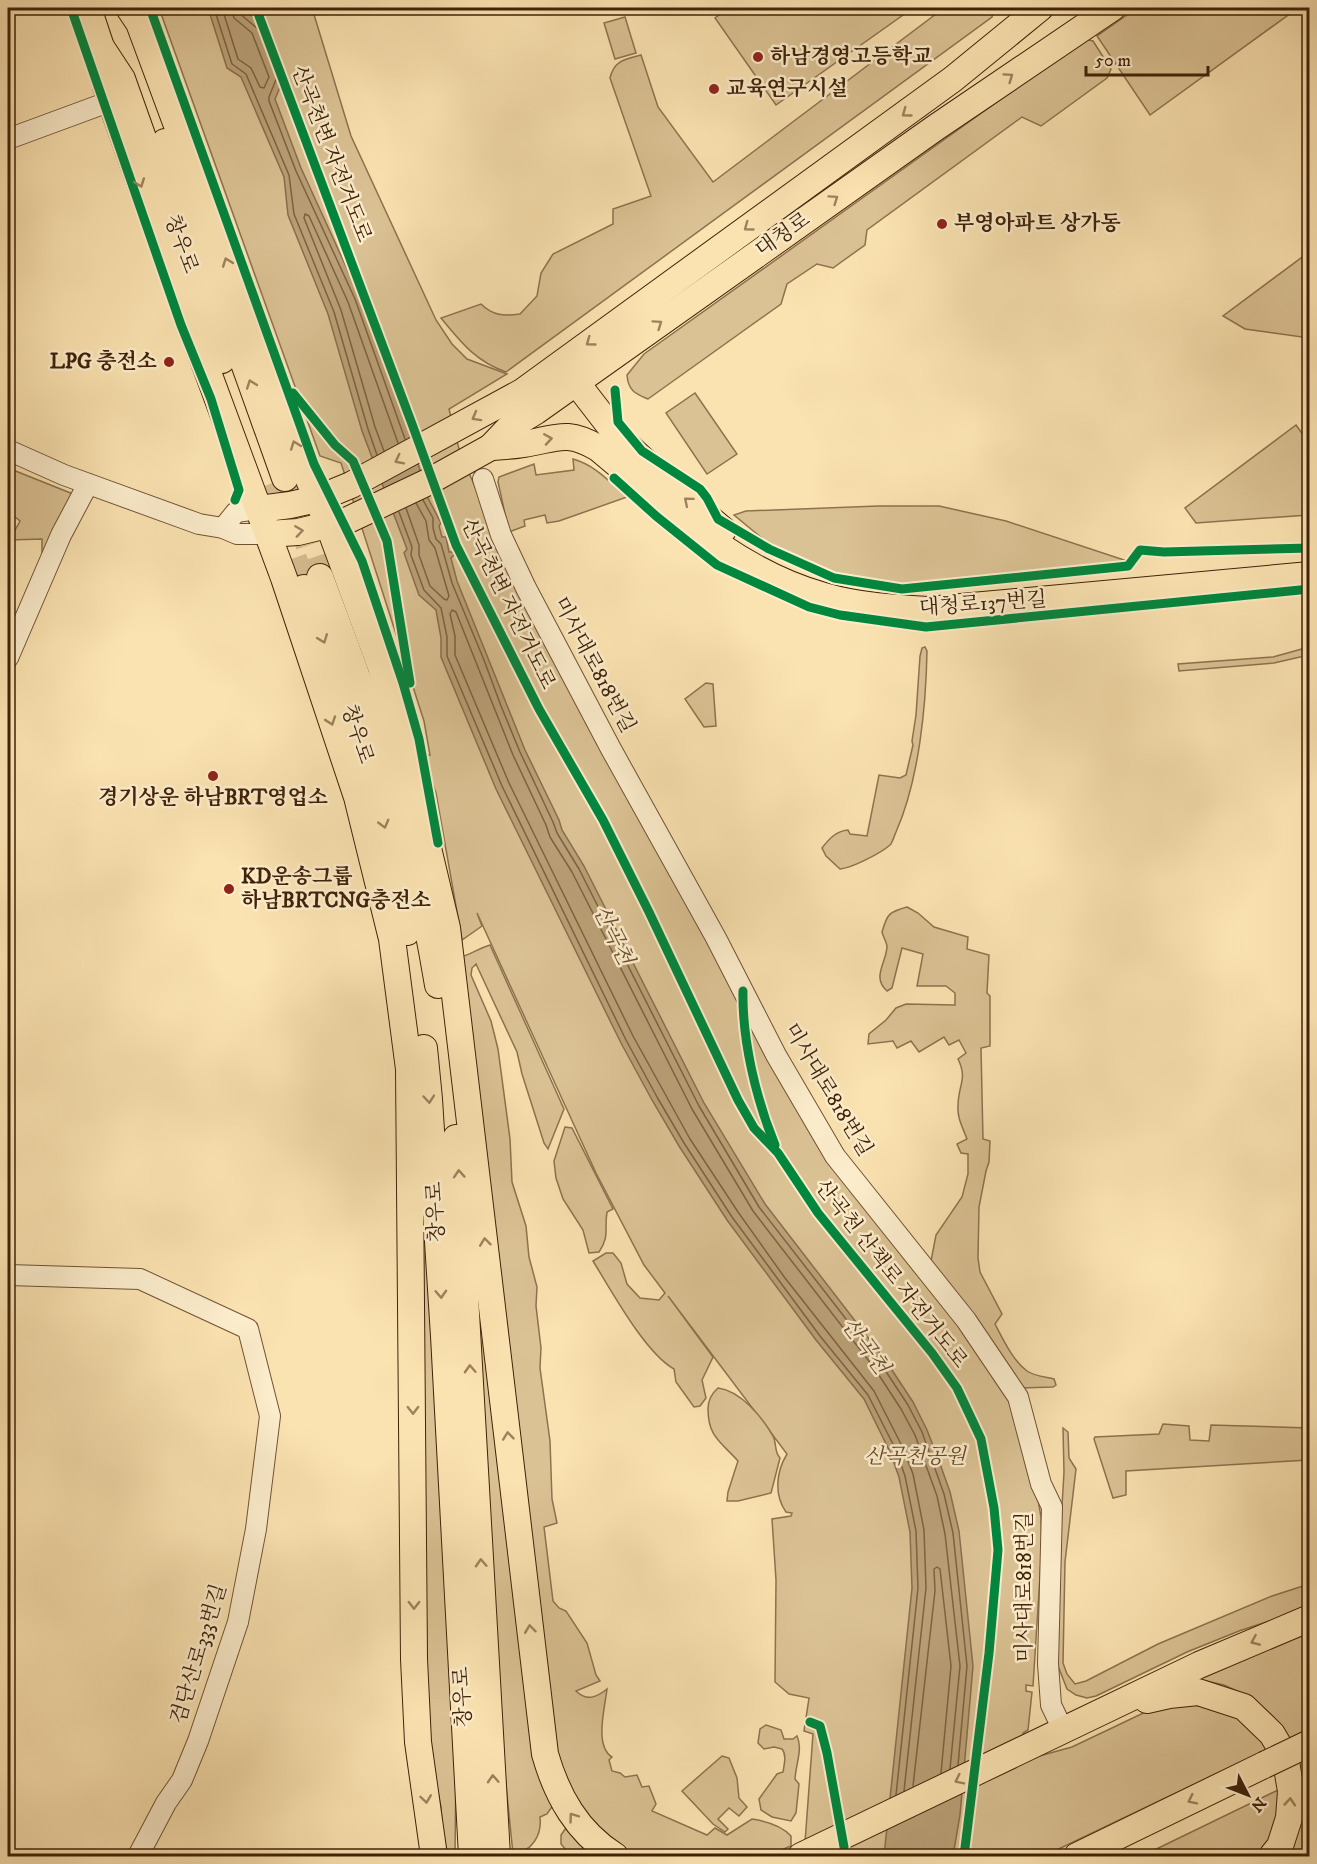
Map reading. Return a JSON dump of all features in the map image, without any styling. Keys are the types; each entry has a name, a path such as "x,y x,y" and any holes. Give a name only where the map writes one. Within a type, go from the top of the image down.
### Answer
{"main road":[{"name":"창우로","path":"88,8 101,47 122,79 270,491"},
{"name":"창우로","path":"118,8 270,491"},
{"path":"129,8 139,23 381,668 418,806 447,928 544,1754 552,1779 564,1804 584,1832 615,1857"},
{"path":"1039,8 1063,39"},
{"name":"대청로","path":"268,534 298,532 348,520 458,466 491,447 568,373 954,79 1039,8"},
{"name":"대청로","path":"270,491 290,505 317,499 351,485 522,392 568,373 1112,8"},
{"path":"101,47 106,86 189,321 270,491 268,534 360,808 392,939 409,1069 414,1659 418,1742 434,1857"},
{"name":"대청로137번길","path":"568,373 618,438 718,526 758,552 799,572 844,585 901,593 939,593 1310,558"},
{"name":"대청로137번길","path":"491,447 527,444 553,437 572,437 587,441 681,519 751,567 787,584 854,603 928,610 1310,575"},
{"name":"창우로","path":"311,581 360,682 390,774 433,955 445,1024 455,1122 484,1848"},
{"path":"809,1853 1199,1665 1310,1618"},
{"path":"1103,1711 1169,1695 1198,1692 1244,1707 1272,1734 1285,1756 1291,1791 1289,1818 1280,1846 1272,1857"},
{"path":"1117,1857 1268,1773 1310,1743"},
{"path":"1077,1857 1268,1773 1310,1763"}],"street":[{"path":"8,139 111,101"},
{"path":"8,450 88,484 199,524 223,528 237,534 268,534"},
{"name":"미사대로818번길","path":"483,479 501,535 526,588 611,749 711,928 776,1055 835,1156 966,1320 1018,1397 1041,1484 1052,1507 1048,1664 1051,1705 1063,1730"},
{"path":"8,658 61,535 88,484"},
{"path":"223,528 236,512 270,491"},
{"name":"검단산로333번길","path":"8,1275 140,1279 248,1329 270,1416 256,1529 238,1622 198,1741 182,1780 166,1803 138,1857"}],"green space":[{"name":"산곡천공원","path":"159,8 312,8 351,136 436,320 452,344 467,359 507,374 449,409 460,453 477,491 694,916 912,1259 1017,1410 1036,1488 1041,1517 1042,1545 1033,1686 1026,1685 1026,1691 1032,1692 1028,1730 1023,1733 1021,1761 1072,1747 1156,1707 1172,1702 1226,1706 1272,1747 1044,1856 804,1856 813,1734 804,1731 809,1698 789,1694 775,1682 776,1580 772,1519 791,1516 792,1513 786,1512 778,1491 779,1476 787,1454 668,1296 713,1357 702,1380 706,1398 700,1406 694,1407 676,1382 674,1369 663,1361 640,1335 593,1261 606,1253 613,1253 621,1263 627,1284 640,1298 659,1300 665,1293 644,1265 596,1173 477,913 482,926 462,940 436,793 423,756 430,755 424,721 341,463 320,456"},
{"path":"729,8 913,8 776,105 715,18"},
{"path":"944,8 994,8 992,17 506,372 495,368 477,356 462,343 441,318 481,304 499,314 520,314 537,296 541,273 553,254 613,224 613,209 651,196 610,78 614,67 621,61 641,55 658,107 713,182"},
{"path":"1137,8 1298,8 1150,115 1097,36"},
{"path":"625,17 636,53 615,59 604,23"},
{"path":"1085,39 1093,41 1111,69 1107,78 1041,126 1022,117 867,230 865,245 833,268 817,264 787,284 781,304 648,399 631,388 627,375 644,354"},
{"path":"1309,252 1309,338 1245,329 1223,316"},
{"path":"695,393 737,454 707,474 666,413"},
{"path":"1296,425 1309,443 1309,515 1196,523 1185,508"},
{"path":"573,459 595,470 627,497 559,521 547,523 545,515 524,520 525,526 509,532 498,482 499,477 534,464 536,475 574,470"},
{"path":"8,468 73,494 42,555 42,539 9,540 8,533 14,532 20,521 8,513"},
{"path":"939,506 1006,521 1127,561 891,587 841,579 801,565 763,539 734,515 746,511"},
{"path":"925,647 927,651 925,696 920,743 904,812 893,841 866,860 840,869 826,856 822,848 840,832 848,830 850,834 867,836 879,775 900,778 906,775 913,745 920,656 922,648"},
{"path":"1309,647 1309,655 1274,663 1179,671 1178,664 1273,657"},
{"path":"706,683 713,684 716,726 704,727 685,699"},
{"path":"907,907 934,927 968,937 967,949 989,955 987,993 990,996 990,1046 981,1048 983,1139 990,1141 989,1162 979,1207 980,1272 1002,1314 995,1324 1017,1362 1027,1371 1054,1379 1056,1385 1053,1387 1021,1388 931,1261 936,1235 962,1197 968,1174 968,1154 961,1153 957,1144 967,1139 958,1110 962,1072 958,1059 966,1053 959,1040 949,1045 944,1037 919,1052 911,1041 897,1048 893,1041 868,1044 869,1034 896,1008 906,1004 955,1005 955,993 946,986 917,986 923,954 902,948 892,988 887,991 882,986 880,975 887,946 882,932 887,917 896,910"},
{"path":"490,945 564,1109 548,1149 544,1143 517,1052 476,964 472,968 471,975 491,1021 498,1049 510,1139 512,1182 526,1226 529,1257 537,1287 540,1368 550,1441 552,1499 557,1523 544,1527 553,1601 559,1608 566,1611 587,1643 596,1675 600,1681 576,1691 584,1696 592,1697 607,1689 602,1735 603,1744 612,1757 609,1760 612,1771 625,1777 637,1775 642,1787 649,1786 656,1804 652,1811 707,1835 715,1828 727,1835 752,1819 783,1829 791,1836 791,1846 767,1856 624,1856 590,1828 555,1755 460,957"},
{"path":"565,1127 572,1128 613,1209 607,1212 606,1237 599,1252 589,1253 583,1230 563,1199 556,1178 554,1161"},
{"path":"420,1172 423,1173 456,1767 455,1856 444,1855 441,1807 428,1742"},
{"path":"474,1262 556,1801 547,1814 540,1817 537,1836 530,1846 520,1853 513,1854 504,1765"},
{"path":"718,1388 743,1399 757,1413 773,1436 780,1458 771,1493 738,1501 727,1501 738,1461 713,1433 710,1426 709,1403"},
{"path":"1163,1424 1189,1426 1190,1440 1209,1441 1211,1425 1309,1428 1309,1460 1126,1471 1126,1495 1113,1498 1095,1437 1159,1434"},
{"path":"1063,1428 1068,1432 1069,1458 1076,1469 1065,1562 1063,1663 1067,1674 1075,1684 1086,1681 1158,1644 1272,1596 1309,1584 1309,1608 1239,1631 1187,1652 1096,1696 1087,1698 1067,1689 1058,1666 1055,1627 1064,1472"},
{"path":"1309,1631 1309,1729 1286,1740 1248,1696 1224,1685 1197,1679"},
{"path":"766,1725 781,1730 784,1739 793,1739 797,1736 799,1741 795,1779 799,1784 796,1813 791,1821 772,1817 761,1810 759,1799 777,1774 783,1772 785,1760 782,1749 774,1747 764,1749 758,1743 760,1729"},
{"path":"722,1756 729,1758 737,1778 739,1798 747,1807 739,1816 729,1808 718,1819 728,1829 725,1832 713,1824 682,1791"},
{"path":"1309,1775 1309,1853 1292,1856 1289,1853 1301,1779"},
{"path":"1284,1787 1285,1794 1264,1856 1142,1856"},
{"path":"568,1825 599,1856 571,1856 561,1844 561,1835"}],"water":[{"name":"산곡천","path":"208,8 242,8 263,25 284,78 275,99 301,168 360,297 405,418 428,498 441,523 439,526 442,537 446,537 449,552 453,552 454,555 451,558 457,581 525,750 562,830 584,866 704,1103 765,1204 886,1361 913,1402 927,1430 950,1492 959,1531 973,1666 960,1815 953,1856 884,1856 912,1588 910,1532 899,1477 890,1452 864,1399 816,1340 727,1220 679,1146 621,1043 496,789 441,657 441,638 436,610 419,595 404,553 407,549 362,431 328,314 288,215 284,177 241,77 227,68"}],"tunnel":[{"path":"287,484 320,577"},
{"path":"267,485 303,584"}],"cycle path":[{"path":"71,8 181,325 211,399 239,490 235,500"},
{"path":"150,8 314,464 362,561 403,683 419,739 438,843"},
{"name":"산곡천변 자전거도로","path":"256,8 456,545 539,709 603,820 738,1100 754,1128 778,1153 818,1213 932,1353 957,1388 981,1439 994,1508 998,1550 989,1653 964,1856"},
{"path":"615,390 618,422 642,451 700,489 718,519 769,549 834,578 902,589 1128,566 1140,550 1164,552 1310,548"},
{"path":"293,393 335,445 353,461 387,541 410,683"},
{"path":"614,478 656,516 717,565 809,607 840,615 926,627 1310,589"},
{"path":"743,991 743,1010 751,1069 775,1145"},
{"path":"810,1722 820,1726 827,1753 844,1856"}],"place":[{"name":"하남경영고등학교","path":"758,57"},
{"name":"교육연구시설","path":"714,89"},
{"name":"부영아파트 상가동","path":"942,224"},
{"name":"LPG 충전소","path":"169,362"},
{"name":"경기상운 하남BRT영업소","path":"213,776"},
{"name":"KD운송그룹 하남BRTCNG충전소","path":"229,889"}]}
